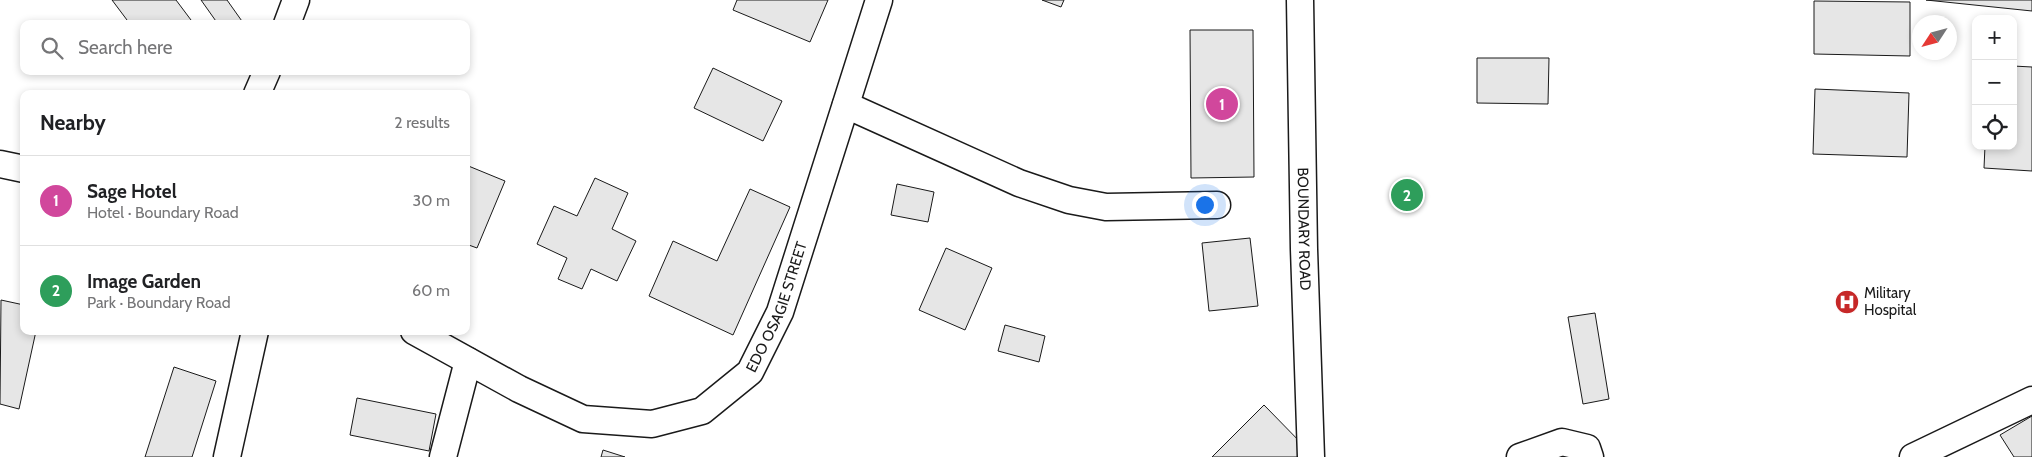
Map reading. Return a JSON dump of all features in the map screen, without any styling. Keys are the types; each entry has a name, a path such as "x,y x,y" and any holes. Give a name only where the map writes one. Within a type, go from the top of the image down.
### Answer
{"street":[{"path":"288,20 296,0"},
{"name":"EDO OSAGIE STREET","path":"421,335 519,388 583,419 652,424 702,411 750,372 780,312 879,0"},
{"name":"BOUNDARY ROAD","path":"1300,0 1304,249 1311,457"},
{"path":"260,90 265,75"},
{"path":"846,105 1019,183 1068,200 1106,207 1217,205"},
{"path":"0,164 20,168"},
{"path":"227,457 254,335"},
{"path":"443,457 468,361"},
{"path":"1913,457 2032,400"},
{"path":"1520,457 1562,442 1587,448 1590,457"}],"building":[{"path":"112,0 176,0 191,20 127,20"},
{"path":"201,0 227,0 241,20 215,20"},
{"path":"737,0 828,0 810,42 733,10"},
{"path":"1042,0 1064,0 1061,7"},
{"path":"1926,0 2032,0 2032,11"},
{"path":"1814,1 1910,2 1910,56 1814,54"},
{"path":"1190,30 1253,30 1254,177 1191,178"},
{"path":"1477,58 1549,58 1548,104 1477,103"},
{"path":"2017,66 2032,67 2032,171 1984,168 1985,150 2017,150"},
{"path":"713,68 782,101 763,141 694,108"},
{"path":"1815,89 1909,93 1907,157 1813,154"},
{"path":"470,167 505,181 477,248 470,245"},
{"path":"595,178 628,193 612,229 636,241 617,281 591,269 582,289 558,279 567,258 537,244 554,206 577,216"},
{"path":"897,184 934,192 928,222 891,215"},
{"path":"750,189 790,207 733,335 649,296 673,241 717,261"},
{"path":"1250,238 1258,306 1209,311 1202,243"},
{"path":"946,248 992,268 965,330 919,310"},
{"path":"1,300 20,304 20,335 35,335 19,409 0,404"},
{"path":"1595,313 1609,399 1583,404 1568,317"},
{"path":"1005,325 1045,336 1039,362 998,351"},
{"path":"174,367 216,381 192,457 145,457"},
{"path":"357,398 436,414 429,451 350,435"},
{"path":"1264,405 1307,449 1299,457 1212,457"},
{"path":"2032,416 2032,457 2014,457 2000,435"},
{"path":"603,450 625,457 601,457"}],"place":[{"name":"Sage Hotel","path":"1222,104"},
{"name":"Image Garden","path":"1407,195"},
{"name":"Military Hospital","path":"1847,302"}]}
